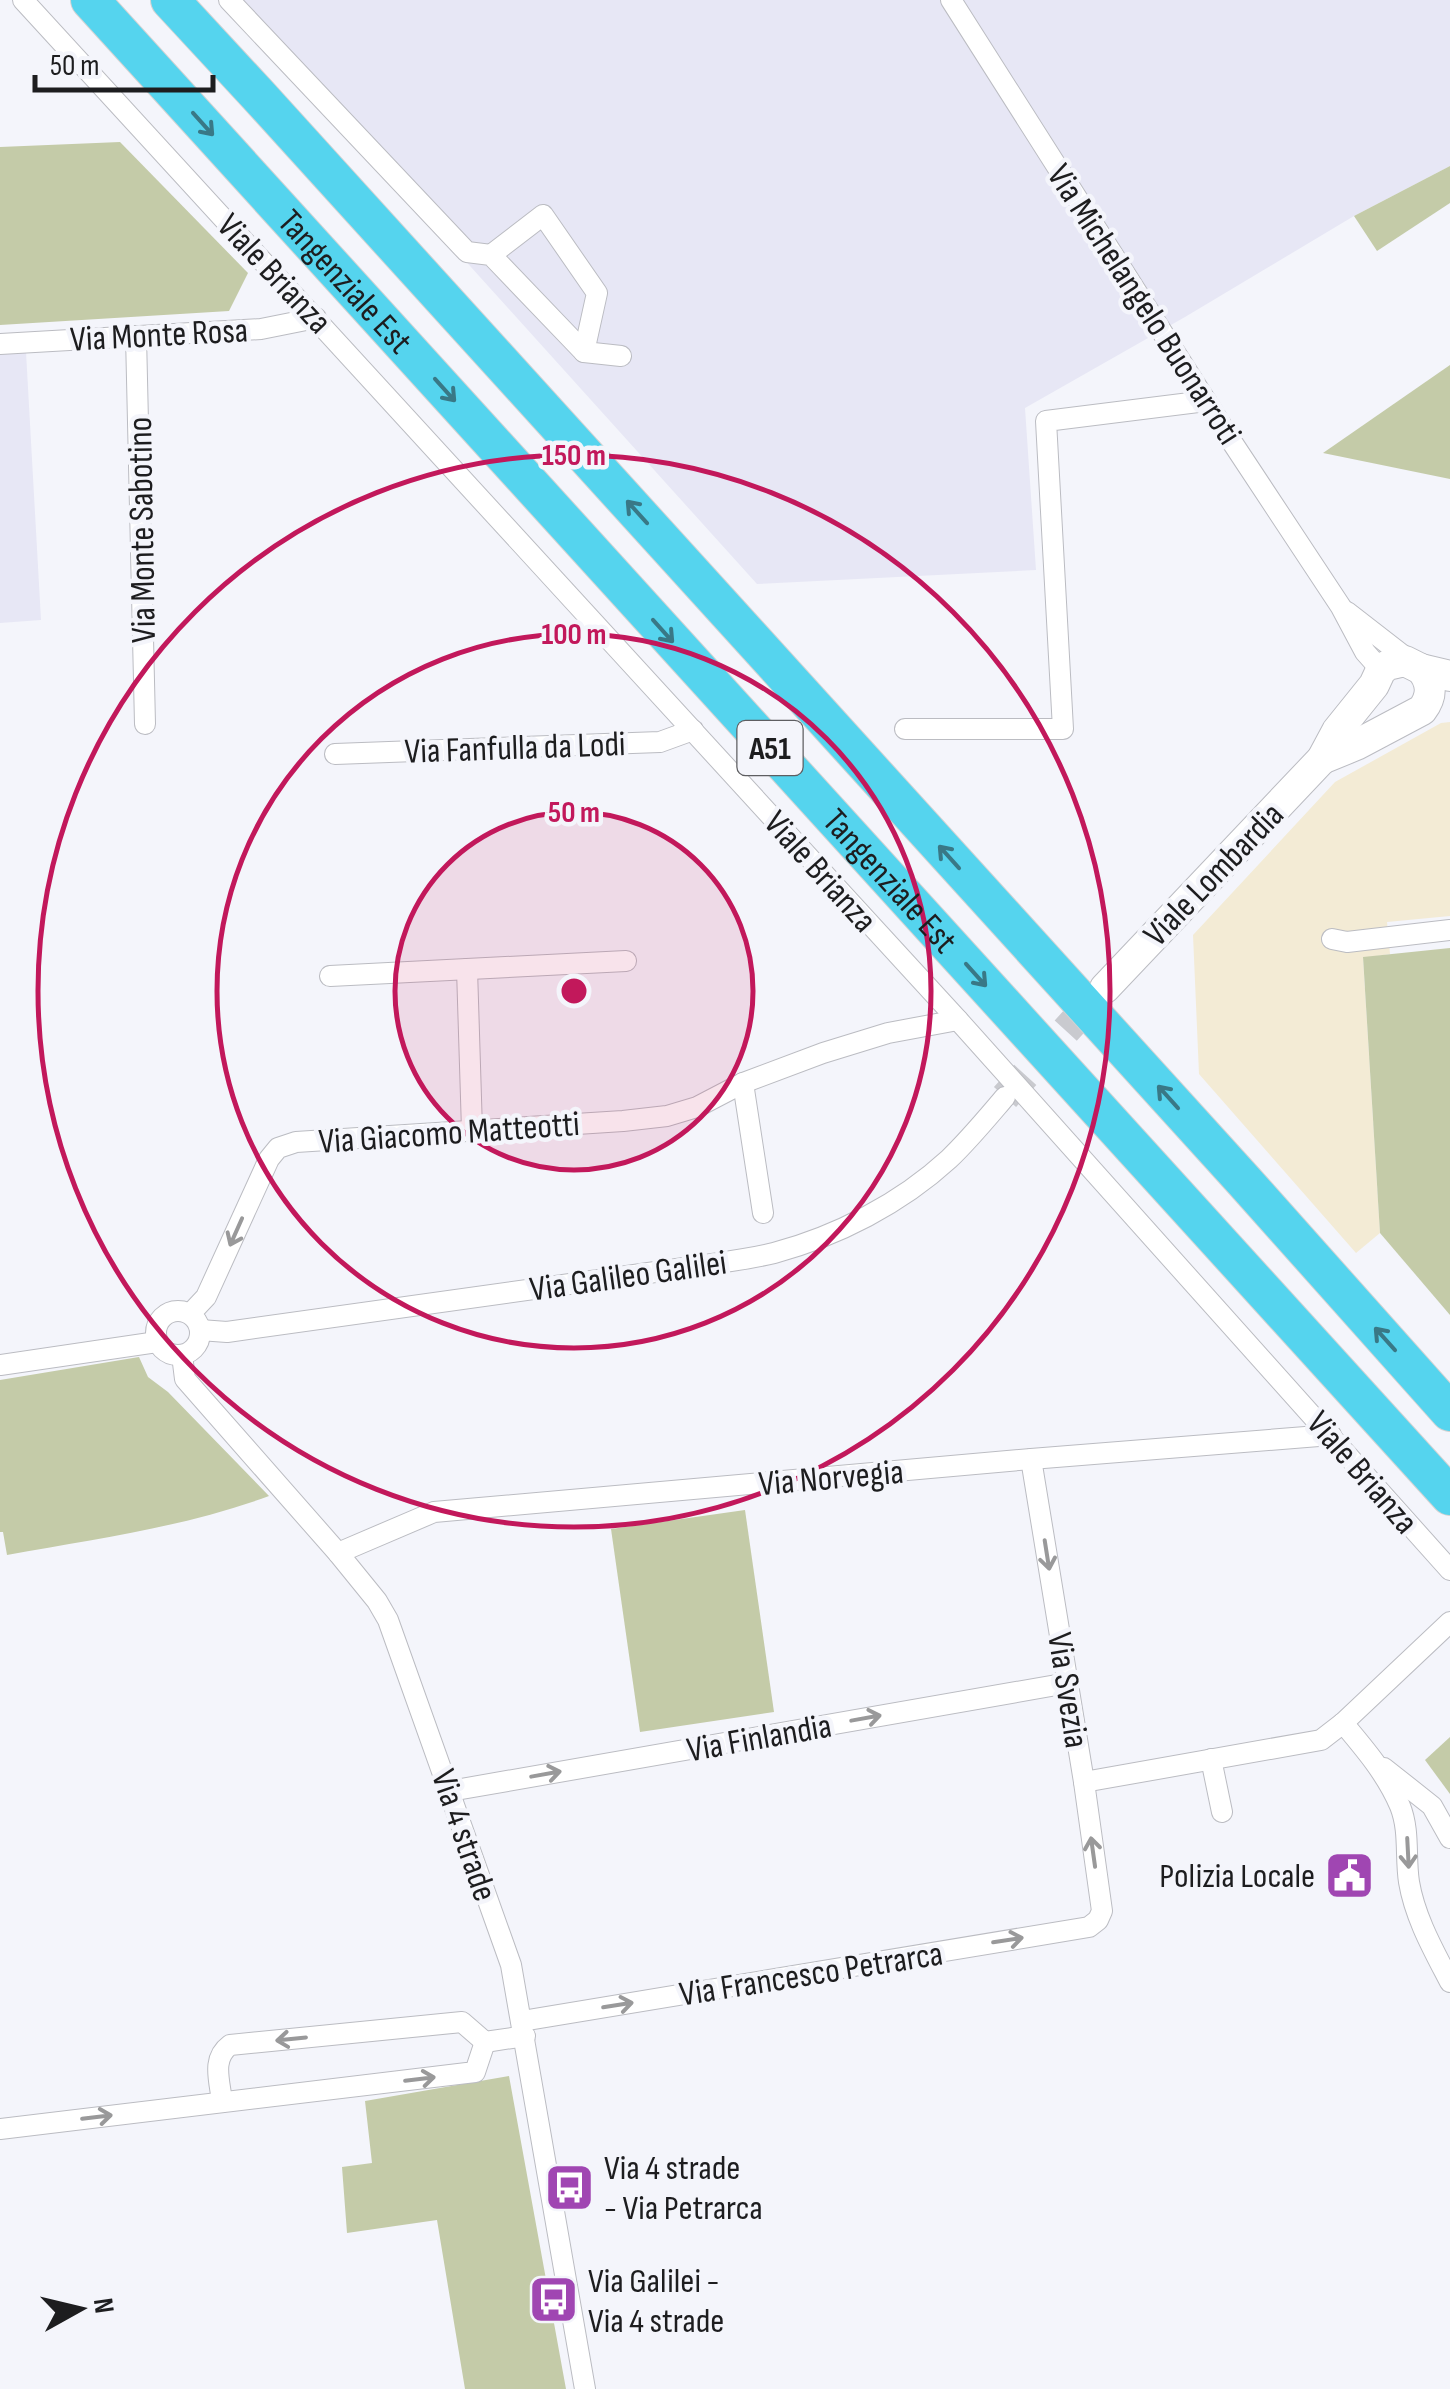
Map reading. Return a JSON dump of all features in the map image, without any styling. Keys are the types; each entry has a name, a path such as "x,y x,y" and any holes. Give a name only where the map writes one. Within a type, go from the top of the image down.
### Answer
{"highway":[{"name":"Tangenziale Est","path":"90,0 1450,1496"},
{"name":"Tangenziale Est","path":"173,0 1450,1412"}],"street":[{"name":"Viale Brianza","path":"23,0 958,1020 1450,1570"},
{"path":"228,0 467,252 491,256 584,352 621,356"},
{"name":"Via Michelangelo Buonarroti","path":"951,0 1341,608 1377,678"},
{"path":"491,256 543,215 597,293 584,352"},
{"name":"Via Monte Rosa","path":"0,344 261,329 316,318"},
{"name":"Via Monte Sabotino","path":"136,336 145,724"},
{"path":"905,730 1063,729 1046,422 1206,400"},
{"name":"Via Michelangelo Buonarroti","path":"1341,608 1428,670"},
{"path":"1396,662 1428,670 1428,706 1387,715 1380,708 1373,693 1377,678 1396,662"},
{"name":"Viale Lombardia","path":"1105,988 1322,759 1337,731 1377,678"},
{"name":"Viale Lombardia","path":"1322,759 1356,746 1428,706"},
{"name":"Via Fanfulla da Lodi","path":"335,754 660,742 693,730"},
{"path":"1332,939 1347,942 1450,930"},
{"path":"330,976 626,961"},
{"path":"467,970 472,1130"},
{"name":"Via Giacomo Matteotti","path":"195,1322 278,1148 296,1142 667,1116 823,1053 958,1020"},
{"path":"744,1083 763,1213"},
{"name":"Via Galileo Galilei","path":"195,1322 227,1332 770,1254 810,1243 859,1222 908,1191 948,1160 1005,1097"},
{"path":"172,1311 182,1311 195,1322 200,1338 196,1346 182,1355 168,1353 157,1342 158,1323 172,1311"},
{"path":"0,1365 157,1342"},
{"name":"Via 4 strade","path":"182,1355 185,1379 338,1553 388,1620 511,1965 584,2389"},
{"name":"Via Norvegia","path":"338,1553 434,1512 1331,1435"},
{"name":"Via Svezia","path":"1031,1459 1084,1782 1102,1911 1098,1920"},
{"path":"1084,1782 1321,1740 1343,1724 1450,1622"},
{"name":"Via Finlandia","path":"450,1790 1068,1683"},
{"path":"1343,1724 1376,1762 1432,1806 1450,1838"},
{"path":"1211,1759 1222,1812"},
{"path":"1376,1762 1398,1802 1404,1820 1409,1881 1426,1934 1450,1982"},
{"name":"Via Francesco Petrarca","path":"485,2042 524,2029 1090,1926 1098,1920"},
{"path":"0,2128 222,2102 475,2072 485,2042 462,2022 230,2045 217,2060 222,2102"}],"shaded area":[{"path":"230,0 1450,0 1450,166 1354,216 1025,408 1036,570 757,584"},
{"path":"26,352 41,620 0,623 0,354"},
{"path":"1450,722 1450,916 1387,922 1390,954 1363,958 1380,1233 1356,1253 1199,1074 1193,935 1335,782 1441,723"}],"green space":[{"path":"120,142 248,273 229,311 0,325 0,147"},
{"path":"1450,166 1450,203 1377,251 1354,216"},
{"path":"1450,365 1450,479 1323,453"},
{"path":"1450,948 1450,1315 1380,1233 1363,957"},
{"path":"139,1357 148,1377 168,1392 269,1496 172,1524 7,1555 0,1532 0,1380"},
{"path":"745,1510 774,1712 640,1732 611,1529"},
{"path":"1450,1737 1450,1794 1425,1760"},
{"path":"509,2076 566,2389 465,2389 437,2220 347,2233 342,2167 372,2163 365,2101"}],"tunnel":[{"path":"1005,1097 1101,992"}],"place":[{"name":"Polizia Locale","path":"1350,1875"},
{"name":"Via 4 strade - Via Petrarca","path":"569,2187"},
{"name":"Via Galilei - Via 4 strade","path":"553,2300"}]}
